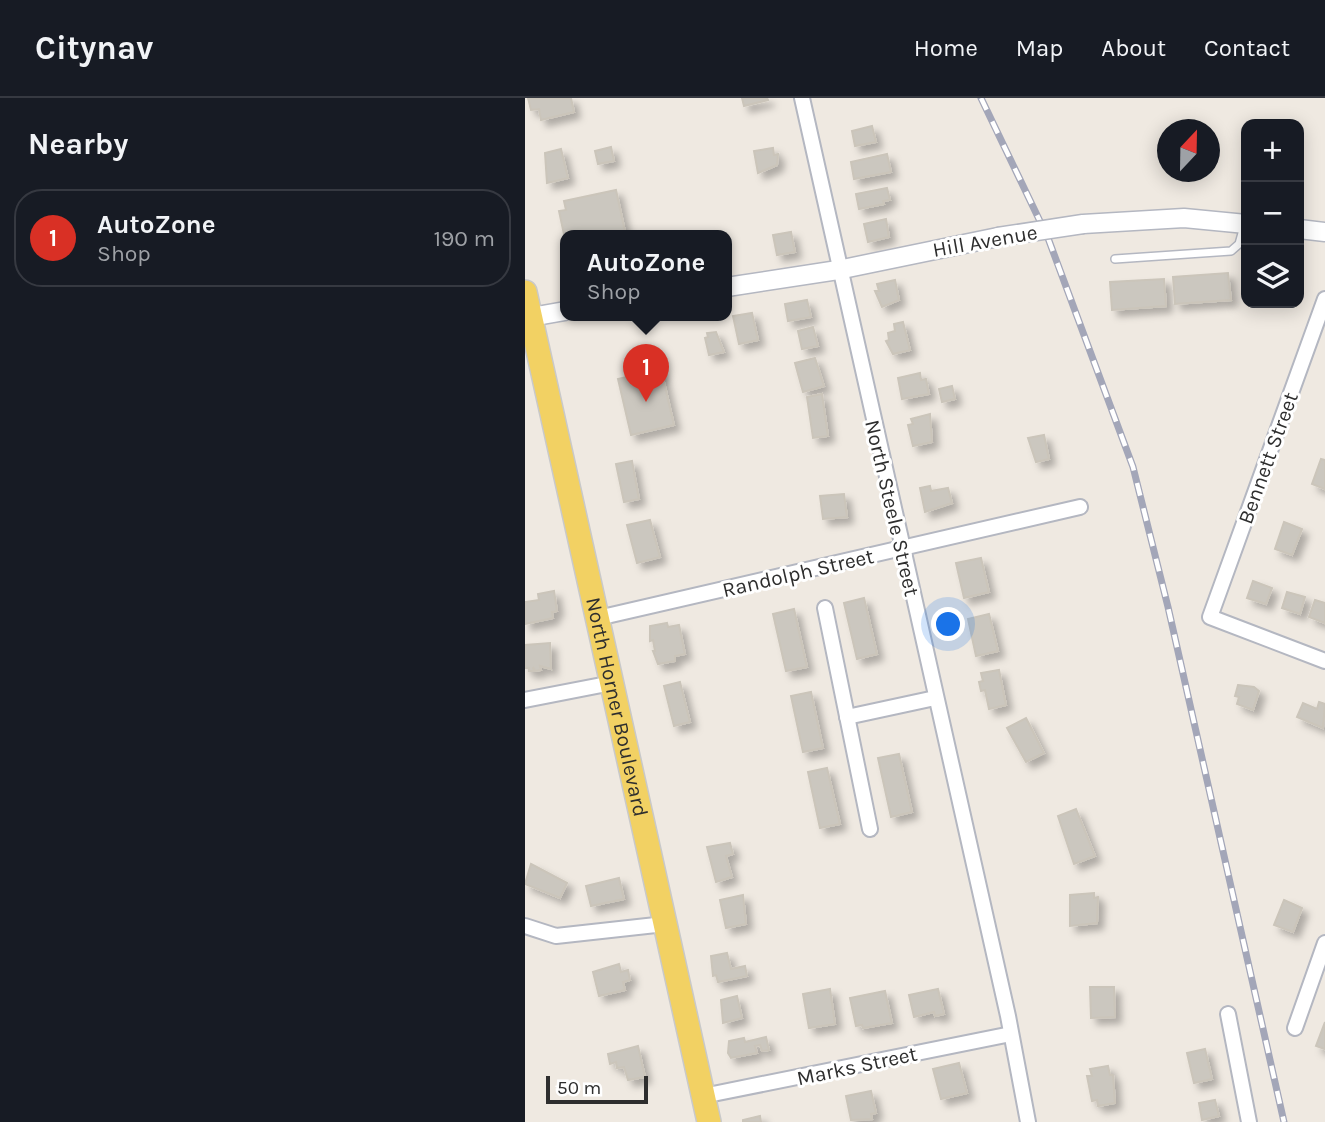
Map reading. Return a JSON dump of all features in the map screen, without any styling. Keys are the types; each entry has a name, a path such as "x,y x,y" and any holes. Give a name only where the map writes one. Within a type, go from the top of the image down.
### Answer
{"main road":[{"name":"North Horner Boulevard","path":"525,292 528,317 709,1122"}],"street":[{"name":"North Steele Street","path":"802,98 838,270 1011,1034 1028,1122"},
{"name":"Hill Avenue","path":"732,286 838,270 998,237 1083,224 1184,218 1241,224"},
{"path":"1304,230 1325,232"},
{"name":"Bennett Street","path":"1325,299 1210,617 1325,661"},
{"path":"528,317 560,312"},
{"name":"Randolph Street","path":"597,618 1080,507"},
{"path":"825,608 870,829"},
{"path":"525,700 612,682"},
{"path":"847,717 935,698"},
{"path":"525,926 557,936 665,923"},
{"path":"1295,1028 1325,943"},
{"path":"1228,1014 1249,1122"},
{"name":"Marks Street","path":"703,1096 1011,1034"}],"lane":[{"path":"1115,259 1231,251 1239,244 1241,237"}],"building":[{"path":"528,98 571,98 574,112 541,120 539,109 531,110"},
{"path":"742,98 767,98 768,100 744,106"},
{"path":"872,126 876,142 855,146 852,131"},
{"path":"611,147 614,161 598,164 595,151"},
{"path":"773,148 774,155 778,154 777,165 758,173 754,151"},
{"path":"561,149 568,178 547,183 545,153"},
{"path":"887,154 891,172 854,179 851,162"},
{"path":"887,188 890,200 883,201 884,204 859,209 856,194"},
{"path":"616,190 625,230 563,230 559,211 566,210 564,201"},
{"path":"886,219 889,237 868,242 864,224"},
{"path":"791,232 795,252 777,255 773,235"},
{"path":"1228,273 1231,300 1175,304 1173,277"},
{"path":"1164,279 1166,306 1112,310 1110,282"},
{"path":"895,280 899,300 882,307 875,291 879,291 877,284"},
{"path":"807,300 811,317 788,321 785,304"},
{"path":"752,313 758,340 739,344 733,316"},
{"path":"903,322 910,350 893,354 886,341 889,340 888,333 895,331 894,324"},
{"path":"813,327 818,346 802,349 798,331"},
{"path":"716,332 724,352 709,355 705,338 708,337 707,333"},
{"path":"815,358 824,386 803,392 795,363"},
{"path":"661,369 674,425 631,435 618,379"},
{"path":"920,373 921,380 926,379 929,394 902,399 898,378"},
{"path":"952,386 955,399 942,402 939,389"},
{"path":"822,394 828,436 813,438 807,397"},
{"path":"930,414 932,442 913,446 908,425 913,424 911,419"},
{"path":"1044,435 1049,459 1036,462 1028,438"},
{"path":"1321,459 1325,460 1325,489 1312,484"},
{"path":"632,461 639,499 624,502 616,464"},
{"path":"930,486 931,491 948,488 952,503 925,512 920,488"},
{"path":"844,494 847,517 823,519 820,496"},
{"path":"650,520 660,557 637,563 627,525"},
{"path":"1284,522 1302,529 1292,555 1275,549"},
{"path":"981,558 989,592 964,598 956,563"},
{"path":"1253,581 1272,588 1266,604 1247,598"},
{"path":"554,591 557,611 552,612 553,618 525,624 525,602 539,600 538,594"},
{"path":"1287,592 1305,597 1300,614 1282,608"},
{"path":"864,598 877,654 857,659 844,603"},
{"path":"1315,600 1325,603 1325,623 1309,617"},
{"path":"794,609 807,667 786,671 773,614"},
{"path":"989,614 998,651 976,656 968,619"},
{"path":"667,623 668,627 679,625 685,654 675,656 675,661 658,664 653,651 653,640 650,641 650,626"},
{"path":"550,643 551,669 540,666 541,670 535,671 533,667 534,671 529,671 529,668 525,668 525,645"},
{"path":"999,670 1006,705 989,709 985,690 981,691 979,682 983,681 981,673"},
{"path":"680,682 690,722 674,726 664,686"},
{"path":"1238,685 1254,687 1259,691 1253,710 1237,704 1239,697 1235,696"},
{"path":"811,692 823,748 803,752 791,696"},
{"path":"1319,702 1325,704 1323,728 1297,717 1303,703 1317,709"},
{"path":"1026,718 1044,753 1026,762 1007,728"},
{"path":"899,754 912,812 891,817 878,758"},
{"path":"827,768 840,824 820,828 808,772"},
{"path":"1076,809 1095,856 1074,864 1058,816"},
{"path":"730,843 733,854 726,856 732,877 716,882 707,847"},
{"path":"531,864 567,883 560,898 525,884"},
{"path":"619,878 624,899 591,906 586,886"},
{"path":"1094,893 1094,898 1098,897 1097,923 1070,926 1070,895"},
{"path":"743,895 746,924 726,928 720,900"},
{"path":"1284,900 1302,908 1293,932 1274,925"},
{"path":"727,953 731,969 745,966 747,976 718,982 716,975 713,976 711,956"},
{"path":"619,964 621,972 628,970 630,980 623,982 625,990 599,996 593,972"},
{"path":"1090,987 1114,987 1115,1017 1091,1018"},
{"path":"830,989 835,1024 809,1028 803,994"},
{"path":"938,989 944,1014 935,1016 934,1012 914,1017 909,995"},
{"path":"885,991 892,1023 863,1028 862,1025 856,1026 850,998"},
{"path":"737,996 742,1018 723,1023 721,1000"},
{"path":"1325,1022 1325,1049 1316,1046"},
{"path":"766,1037 769,1050 762,1051 760,1045 755,1046 757,1053 731,1058 728,1053 729,1041 744,1038 745,1042"},
{"path":"638,1046 645,1077 628,1080 624,1067 617,1068 616,1062 610,1064 608,1054"},
{"path":"1205,1049 1212,1079 1194,1083 1187,1053"},
{"path":"959,1063 967,1093 941,1099 933,1069"},
{"path":"1108,1066 1110,1075 1113,1075 1115,1103 1098,1106 1097,1100 1092,1101 1087,1076 1092,1076 1090,1069"},
{"path":"871,1091 876,1113 871,1114 872,1119 851,1120 846,1096"},
{"path":"1215,1100 1219,1116 1202,1120 1199,1103"},
{"path":"760,1116 761,1122 743,1122 743,1120"}],"railway":[{"path":"981,98 1048,238 1133,467 1168,607 1284,1122"}],"place":[{"name":"AutoZone","path":"646,402"}]}
